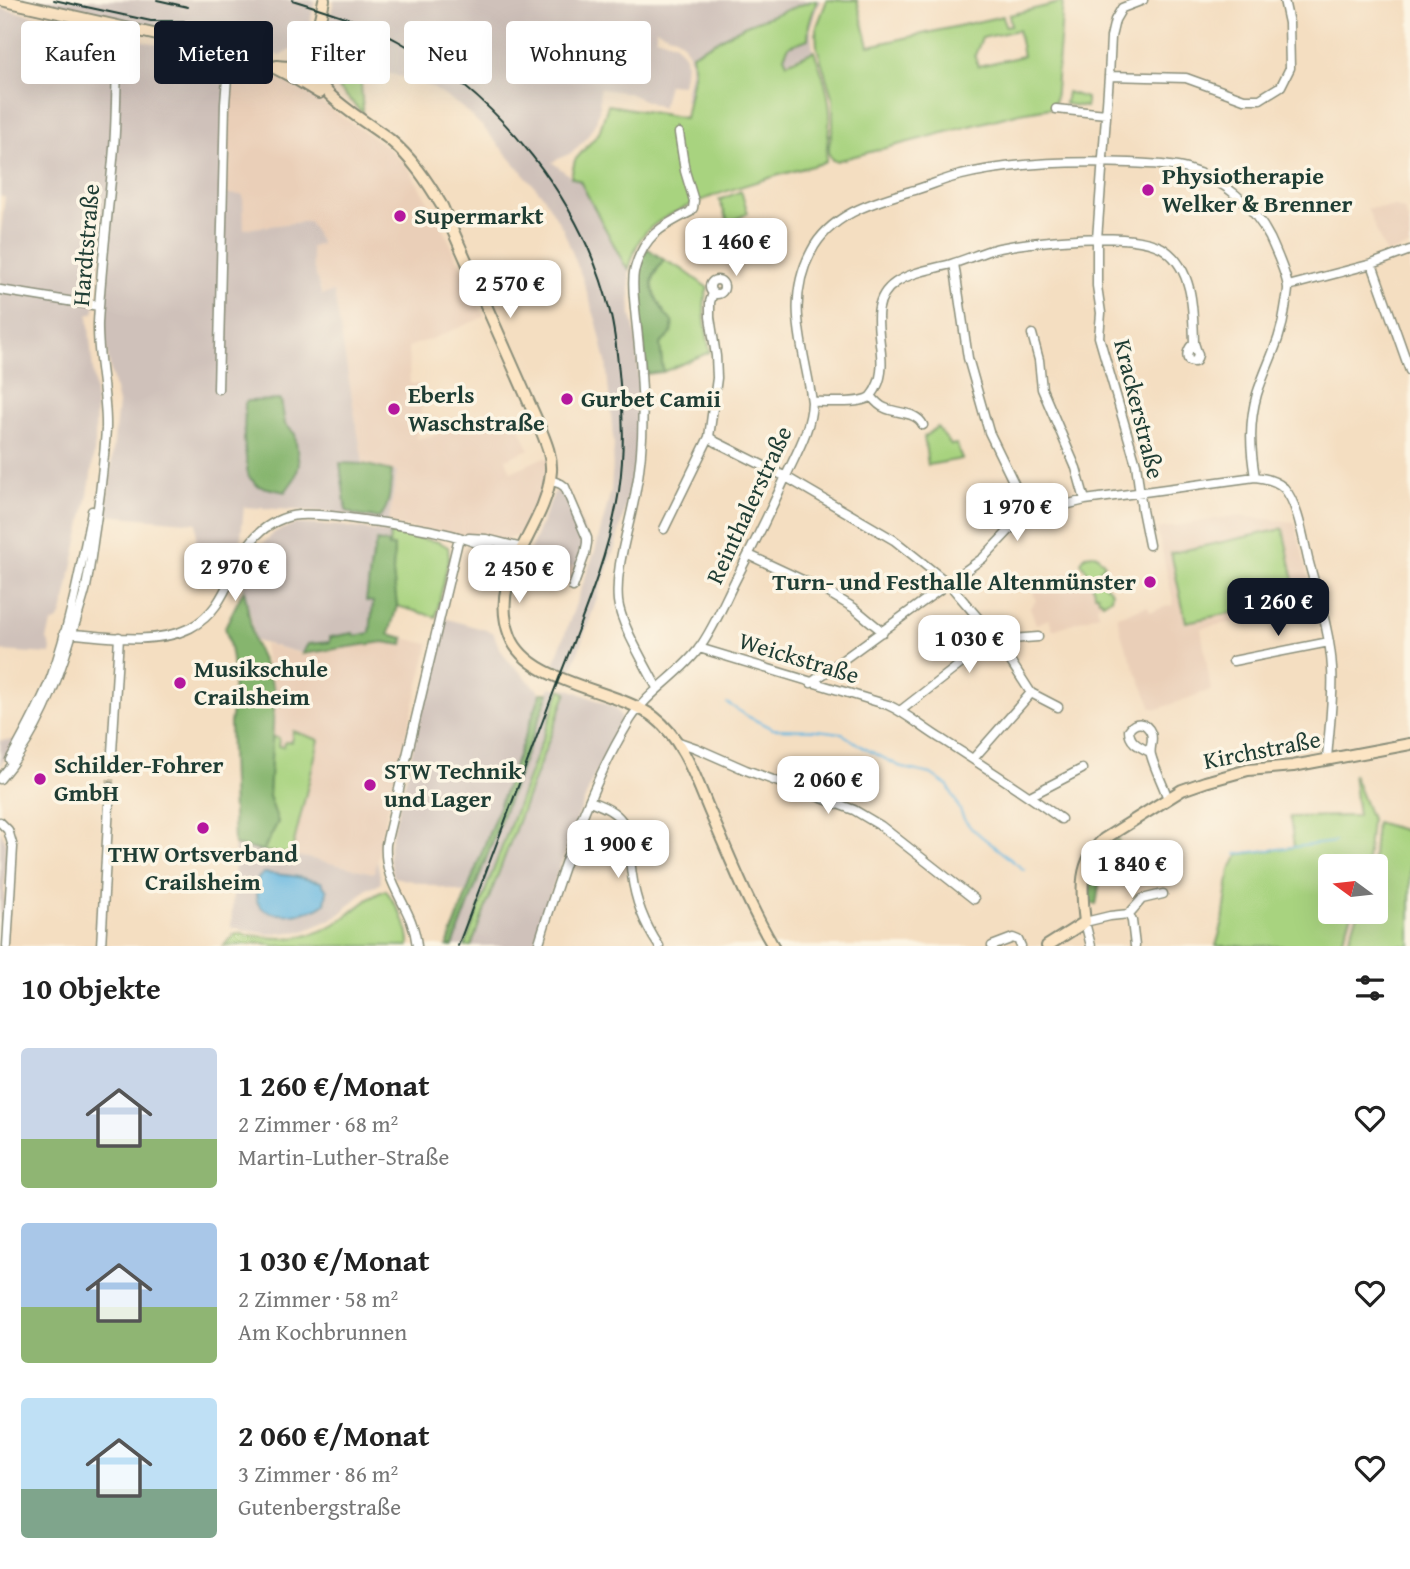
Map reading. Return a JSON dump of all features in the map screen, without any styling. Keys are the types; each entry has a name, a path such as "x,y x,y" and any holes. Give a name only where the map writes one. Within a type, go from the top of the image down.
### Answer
{"main road":[{"path":"1,0 96,21"},
{"path":"318,21 324,0"},
{"path":"273,67 319,93 381,134"},
{"path":"310,84 319,93"},
{"path":"321,84 327,92 401,150 417,167 442,206 539,425 551,459 550,480 542,507 507,584 503,603 511,639 518,650 537,666 638,708 653,716 667,729 694,773 773,946"},
{"name":"Kirchstraße","path":"1085,922 1081,895 1085,867 1093,849 1104,839 1182,790 1248,770 1293,766 1410,744"},
{"path":"1047,946 1085,922"}],"street":[{"name":"Krackerstraße","path":"1143,0 1122,8 1115,20 1111,37 1097,239 1097,286 1101,313 1100,337 1136,464 1149,545"},
{"path":"1109,76 1186,78 1244,99 1260,99 1282,86 1290,68 1289,23 1284,0"},
{"name":"Hardtstraße","path":"69,632 80,612 102,482 106,415 99,354 99,306 114,147 116,84"},
{"path":"218,389 227,84"},
{"path":"1056,109 1106,114"},
{"path":"657,688 620,613 618,586 639,474 642,434 642,374 634,272 655,232 693,208 693,197 678,133"},
{"name":"Reinthalerstraße","path":"538,946 566,860 610,754 638,708 699,648 749,555 808,427 812,402 799,331 797,296 811,250 821,236 845,216 863,206 957,176 1049,163 1143,164 1187,169 1217,181 1243,200 1262,225 1288,286 1283,327 1257,393 1252,418 1250,446 1255,477"},
{"path":"812,402 858,400 871,396 882,374 883,362 877,322 879,309 887,292 896,282 992,250 1027,244 1110,238 1147,242 1160,247 1180,266 1188,284 1194,343"},
{"path":"1288,286 1372,264 1410,250"},
{"path":"954,263 968,358 989,432 1029,514"},
{"path":"1372,264 1410,371"},
{"path":"0,290 99,306"},
{"path":"664,529 709,437 717,378 710,317 713,293"},
{"path":"1032,334 1039,360 1042,388 1076,468 1085,500"},
{"path":"871,396 885,409 915,416 923,425"},
{"path":"709,437 786,477 894,540 949,584 996,640 1031,693 1058,707"},
{"name":"Hardtstraße","path":"69,632 103,467"},
{"path":"811,683 983,558 1018,521 1029,514 1085,500 1255,477 1273,481 1285,489 1296,512 1329,642 1332,689 1327,759"},
{"path":"550,480 565,487 587,538 585,554 573,587"},
{"path":"0,778 44,694 69,632 152,638 176,634 187,629 206,617 223,595 250,543 262,530 279,520 299,515 344,518 486,539 522,548"},
{"path":"459,537 516,561"},
{"path":"417,946 413,923 387,871 386,844 459,537"},
{"path":"749,555 824,590 855,608 883,632"},
{"path":"111,769 119,637"},
{"path":"900,711 976,652 996,640 1038,637"},
{"path":"1233,661 1329,642"},
{"name":"Weickstraße","path":"699,648 888,705 1030,796 1061,819"},
{"path":"973,760 1031,693"},
{"path":"676,741 854,810 881,826 974,899"},
{"path":"1150,752 1168,799"},
{"path":"1030,796 1082,769"},
{"path":"101,946 110,787"},
{"path":"590,801 610,810 622,822 628,840 637,897 659,946"},
{"path":"0,822 8,830 13,847 7,946"},
{"path":"1091,946 1085,922 1129,915 1142,899 1163,894"},
{"path":"1129,915 1135,946"},
{"path":"992,946 1013,938 1018,940 1021,946"}],"shaded area":[{"path":"27,0 315,0 310,21 287,21 287,52 281,56 273,54 273,21 154,21 154,28 140,25 140,21 122,21"},
{"path":"334,0 821,0 811,29 813,51 684,101 691,66 689,54 684,44 675,37 656,29 656,37 674,43 685,56 682,85 668,84 662,108 628,93 599,88 600,105 596,122 585,140 571,153 552,162 580,181 629,269 631,315 636,336 639,380 638,446 628,498 615,547 570,675 554,664 596,548 611,491 614,446 606,362 597,323 563,229 544,197 482,126 460,106 424,84 492,84 492,21 404,21 404,78 390,74 390,21 329,21"},
{"path":"0,8 57,21 21,21 21,84 140,84 140,40 154,43 154,84 230,84 223,194 243,195 244,229 309,221 321,244 311,247 313,266 322,295 334,292 363,463 397,472 388,524 329,512 244,507 240,546 216,544 214,551 195,550 197,523 106,515 118,403 103,336 102,306 109,200 105,200 94,313 88,315 96,403 95,444 88,495 62,614 51,624 47,639 51,648 50,654 0,651 0,237 5,197 0,196"},
{"path":"273,73 386,146 407,166 441,223 484,317 408,347 410,384 418,384 422,403 416,439 467,427 468,430 512,420 514,424 518,423 529,449 506,459 511,472 542,458 551,459 551,469 530,533 524,530 509,538 507,544 388,524 397,473 363,464 334,293 323,296 313,266 311,247 321,243 308,221 243,229 223,194 230,84 273,84"},
{"path":"1396,207 1404,210 1410,225 1410,246 1386,254 1367,208"},
{"path":"556,491 564,494 568,492 587,538 580,568 527,557"},
{"path":"1234,516 1295,522 1315,607 1201,628 1211,690 1158,709 1152,708 1123,640 1117,616 1148,606 1150,612 1174,604 1157,529"},
{"path":"296,524 342,526 390,533 388,543 377,541 366,601 373,602 370,634 330,638 331,642 309,644 301,653 255,641 242,581 258,548 275,532"},
{"path":"527,557 580,568 573,587 519,575"},
{"path":"1067,573 1093,574 1095,580 1091,582 1095,594 1098,593 1103,603 1097,606 1099,614 1053,630 1049,619 1036,624 1030,607 1036,601 1031,586"},
{"path":"444,618 493,632 507,659 541,693 466,893 394,877 389,858 390,844"},
{"path":"404,638 429,644 382,832 375,873 263,851 275,691 268,673 264,644 302,654 383,642 402,645"},
{"path":"550,687 561,689 465,946 453,946"},
{"path":"564,687 616,708 621,717 620,725 594,776 567,845 533,946 471,946 567,692"},
{"path":"0,740 17,740 0,766"},
{"path":"0,829 6,844 2,946 0,946"},
{"path":"234,845 374,873 377,860 381,882 377,886 369,887 340,914 304,931 269,934 231,927"}],"green space":[{"path":"817,0 809,24 808,39 789,46 784,56 787,63 814,51 830,108 826,162 726,191 673,213 654,225 641,238 629,269 580,181 571,177 575,160 599,133 608,105 685,118 694,71 692,54 746,25"},
{"path":"827,0 857,0 869,46 1003,16 1005,26 1011,25 1009,15 1063,2 1055,103 1050,108 832,160 829,146 833,126 833,100 817,47 816,29","holes":["1018,30 1023,56 978,66 975,55 982,38"]},
{"path":"335,84 361,84 363,114"},
{"path":"1067,92 1086,98 1086,107 1065,104"},
{"path":"741,191 748,213 729,223 719,200"},
{"path":"647,248 664,260 654,275 652,285 658,302 672,321 672,329 660,344 663,372 647,374 636,285 638,267"},
{"path":"664,260 708,288 704,311 710,352 663,372 660,344 666,316 655,294 653,282"},
{"path":"281,400 285,424 295,434 299,465 295,478 285,492 258,486 248,476 244,439 245,403"},
{"path":"937,427 951,445 956,444 962,459 928,465 924,437"},
{"path":"340,463 363,464 392,471 388,502 379,518 357,515 346,510"},
{"path":"1283,529 1298,599 1186,622 1171,553"},
{"path":"390,533 439,542 448,547 449,557 436,617 397,606 393,573 394,547 389,547"},
{"path":"377,541 388,543 389,547 394,546 393,573 397,606 389,634 404,638 403,645 383,642 302,654 308,644 330,642 330,637 370,633 373,602 366,601 371,562"},
{"path":"1093,554 1105,564 1099,576 1112,592 1111,598 1103,603 1098,594 1095,594 1091,582 1095,580 1093,574 1088,573 1081,562 1086,555"},
{"path":"244,589 254,642 275,691 269,796 278,822 263,851 234,845 230,723 234,675 225,627"},
{"path":"561,689 567,692 471,946 465,946"},
{"path":"541,693 549,693 453,946 447,946"},
{"path":"293,731 319,740 291,855 263,851 278,822 269,796 272,737 279,738 278,746 283,747 285,742 291,742"},
{"path":"1353,774 1371,819 1368,854 1318,854 1318,924 1348,924 1340,946 1216,946 1223,922 1230,870 1239,854 1294,847 1290,817 1358,816"},
{"path":"1376,822 1410,832 1410,946 1346,946 1354,924 1388,924 1388,854 1373,854"},
{"path":"1117,838 1119,842 1108,852 1102,868 1096,904 1089,904 1096,858"},
{"path":"386,890 405,924 409,946 274,946 264,943 223,946 236,933 292,938 319,932"}],"water":[{"path":"264,873 321,882 327,891 325,903 300,913 269,912 262,908 256,898 258,878"}],"waterway":[{"path":"727,703 773,729 841,733 903,768 931,774 948,786 971,828 1024,870"},
{"path":"1236,854 1335,842"}],"tunnel":[{"path":"110,787 111,769"}],"railway":[{"path":"54,0 154,21"},
{"path":"157,0 188,7"},
{"path":"292,0 359,23 398,41 471,91 503,122 533,156 559,193 581,232 598,273 614,333 621,397 623,451 619,491 608,542 583,617 458,946"}],"place":[{"name":"Physiotherapie Welker & Brenner","path":"1148,190"},
{"name":"Supermarkt","path":"400,216"},
{"name":"Gurbet Camii","path":"567,399"},
{"name":"Eberls Waschstraße","path":"394,409"},
{"name":"Turn- und Festhalle Altenmünster","path":"1150,582"},
{"name":"Musikschule Crailsheim","path":"180,683"},
{"name":"Schilder-Fohrer GmbH","path":"40,779"},
{"name":"STW Technik und Lager","path":"370,785"},
{"name":"THW Ortsverband Crailsheim","path":"203,828"}]}
